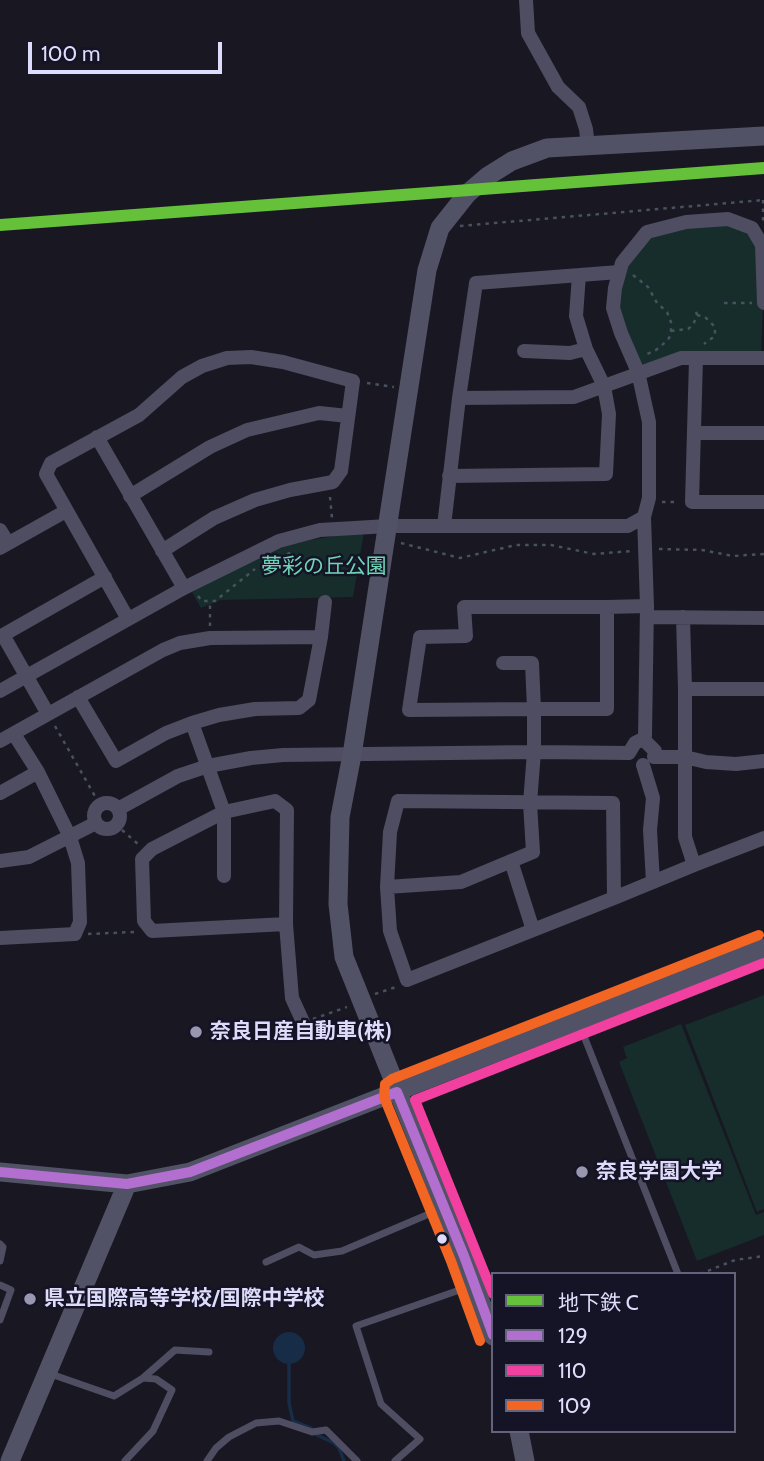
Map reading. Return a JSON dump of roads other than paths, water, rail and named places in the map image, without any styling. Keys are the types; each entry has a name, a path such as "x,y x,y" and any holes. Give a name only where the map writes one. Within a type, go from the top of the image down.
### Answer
{"street":[{"path":"526,0 528,33 558,87 579,107 588,146"},
{"path":"491,1331 344,957 338,904 340,817 392,533 427,270 446,228 467,194 512,161 547,148 764,136"},
{"path":"629,753 635,743 643,740 645,736 647,612 644,517 649,498 649,422 635,365 613,308 619,272 622,263 647,232 686,222 728,219 752,228 761,245 764,303"},
{"path":"444,526 476,283 619,272"},
{"path":"449,475 606,474 609,414 604,386 586,349 576,316 579,275"},
{"path":"524,351 570,353 586,349"},
{"path":"128,619 46,474 51,463 139,415 181,377 202,366 227,358 251,357 283,362 353,381 341,471 333,482 255,500 214,518 162,551"},
{"path":"459,398 574,397 604,386 635,365 681,358 764,358"},
{"path":"696,359 692,502 764,502"},
{"path":"130,496 210,447 247,430 319,413 348,416"},
{"path":"695,433 764,433"},
{"path":"97,437 162,551 189,589"},
{"path":"0,530 4,545 66,511"},
{"path":"0,691 128,619 279,541 320,530 392,533 444,526 628,526 644,517"},
{"path":"48,714 1,636 105,577"},
{"path":"79,697 116,761 166,733 219,715 255,709 299,708 309,700 325,602"},
{"path":"607,607 607,709 409,710 420,637 466,636 464,607 607,607 683,618 764,618"},
{"path":"683,618 685,837 694,865"},
{"path":"0,741 180,643 210,638 321,637"},
{"path":"387,887 461,882 533,852 530,803 534,752 532,663 503,663"},
{"path":"685,689 764,690"},
{"path":"192,723 224,812 224,876"},
{"path":"0,938 75,934 80,922 78,863 70,837 38,772 14,734"},
{"path":"643,740 654,751 649,761 653,798 650,830 653,882"},
{"path":"118,809 178,776 208,766 251,758 283,755 629,753"},
{"path":"629,753 635,763 685,757 736,764 764,761"},
{"path":"0,793 38,772"},
{"path":"286,924 152,931 144,921 142,859 152,849 224,812 275,801 287,810 286,924 292,998 309,1020"},
{"path":"614,898 613,803 398,801 390,832 387,887 390,931 407,980 614,898 694,865 764,838"},
{"path":"111,803 118,809 120,817 112,828 103,828 96,823 94,811 100,804 111,803"},
{"path":"0,861 29,857 96,823"},
{"path":"512,861 533,930"},
{"path":"0,1172 127,1184 190,1172 764,948"},
{"path":"10,1461 127,1184"},
{"path":"519,1433 525,1461"}],"lane":[{"path":"578,1020 677,1272"},
{"path":"266,1262 299,1247 314,1255 342,1251 444,1207"},
{"path":"0,1244 3,1247 0,1261"},
{"path":"0,1285 10,1290 0,1320"},
{"path":"395,1461 420,1439 381,1404 353,1326 474,1285"},
{"path":"47,1373 114,1396 143,1378 175,1350 209,1352"},
{"path":"125,1461 153,1431 172,1390 156,1379 143,1378"},
{"path":"207,1461 216,1448 229,1437 256,1423 279,1421 316,1431 326,1430 356,1461"}],"water":[{"path":"289,1332 300,1337 305,1348 300,1359 289,1364 278,1359 273,1348 278,1337"}],"waterway":[{"path":"289,1364 289,1403 293,1421 311,1428 317,1435 334,1443 344,1461"}],"metro line":[{"name":"C","path":"0,225 764,168"}],"place":[{"name":"奈良日産自動車(株)","path":"196,1032"},
{"name":"奈良学園大学","path":"582,1172"},
{"name":"県立国際高等学校/国際中学校","path":"30,1299"}],"park label":[{"name":"夢彩の丘公園","path":"324,567"}]}
